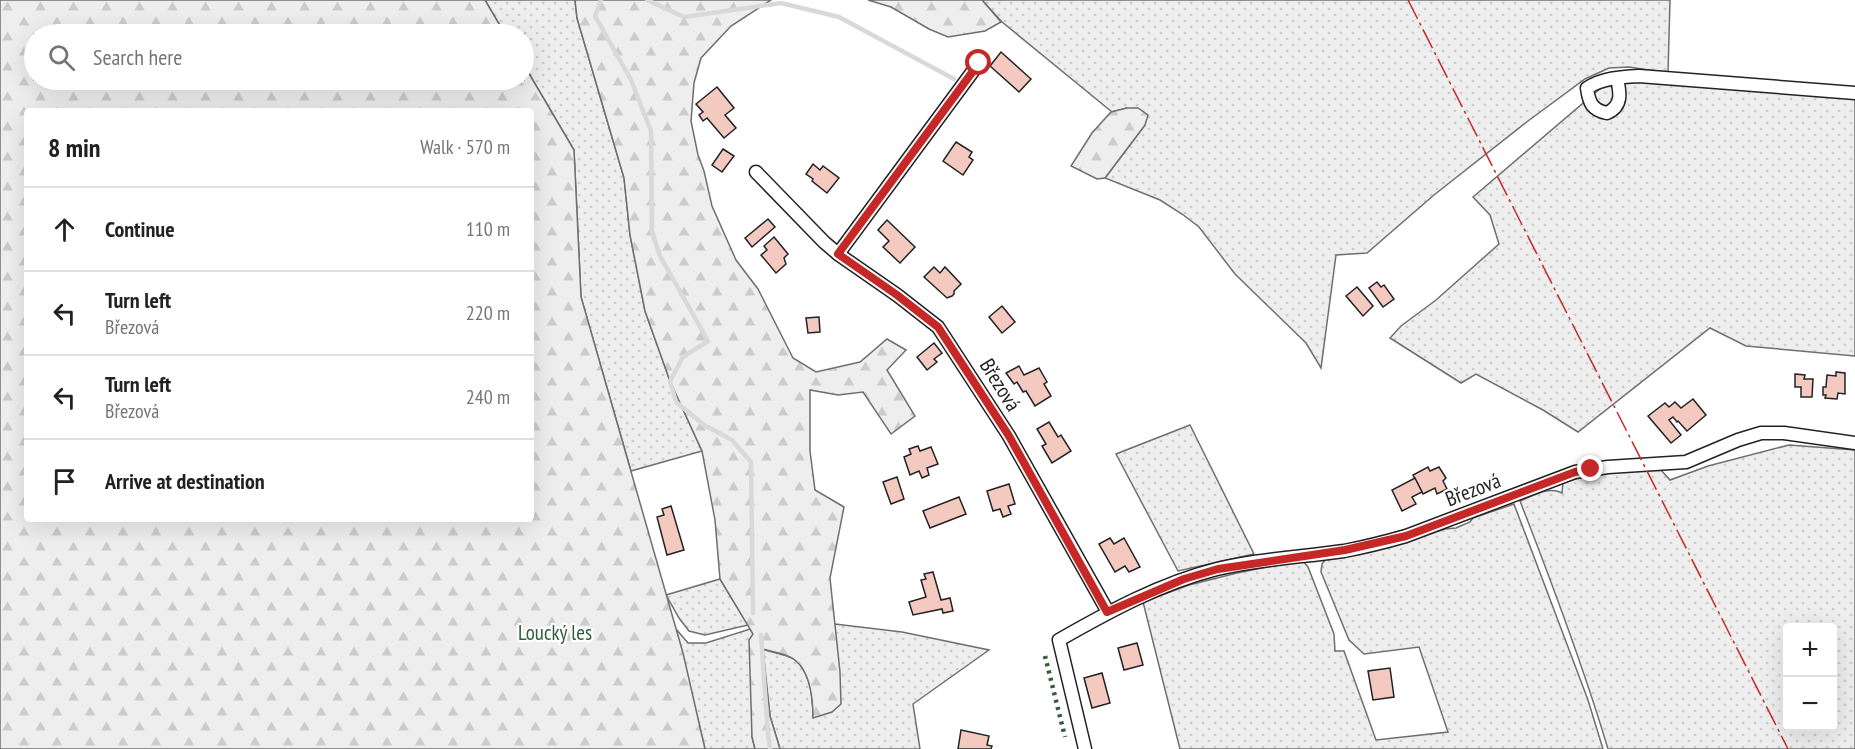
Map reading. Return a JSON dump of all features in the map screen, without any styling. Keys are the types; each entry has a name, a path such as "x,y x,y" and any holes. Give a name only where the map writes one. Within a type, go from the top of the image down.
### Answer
{"street":[{"path":"838,254 979,63"},
{"path":"1617,78 1638,76 1855,93"},
{"name":"Březová","path":"756,172 838,254 938,327 1009,436 1107,612"},
{"name":"Březová","path":"1085,749 1059,640 1107,612 1184,579 1218,569 1345,550 1406,536 1575,472 1608,467 1686,462 1761,433 1784,433 1855,443"}],"green space":[{"name":"Loucký les","path":"0,0 485,0 499,24 24,24 24,90 534,90 534,82 574,150 581,297 683,653 705,749 0,749"},
{"path":"485,0 575,0 577,18 624,178 630,235 645,311 670,381 702,451 631,471 581,297 574,150 534,82 534,24 499,24"},
{"path":"575,0 771,0 731,26 701,58 694,83 691,121 712,206 736,260 758,289 793,358 816,372 860,362 887,339 906,350 887,370 915,416 891,434 863,392 838,395 810,390 810,451 815,490 844,507 830,578 841,704 832,712 813,718 810,687 800,665 788,656 763,649 770,716 780,749 755,749 752,737 749,640 753,634 720,579 715,520 702,451 670,381 645,311 630,235 624,178 577,18"},
{"path":"868,0 982,0 1001,22 985,31 948,37 891,7"},
{"path":"982,0 1670,0 1668,73 1629,67 1609,68 1585,79 1434,195 1367,253 1336,255 1321,368 1306,343 1235,274 1199,227 1160,200 1105,178 1145,125 1127,108 1112,112 1002,22"},
{"path":"1624,79 1855,96 1855,356 1746,346 1710,328 1578,432 1543,410 1476,374 1461,383 1390,338 1401,326 1436,300 1499,244 1490,215 1473,197 1609,81"},
{"path":"1138,108 1148,115 1145,125 1105,178 1097,179 1071,166 1092,133 1111,112"},
{"path":"1190,425 1254,554 1178,571 1116,454"},
{"path":"1789,445 1855,450 1855,749 1608,749 1567,624 1520,501 1546,491 1562,493 1563,482 1603,472 1660,469 1670,480 1708,466"},
{"path":"1514,504 1588,700 1603,749 1180,749 1143,602 1189,585 1302,560 1308,567 1334,634 1335,651 1344,651 1376,740 1448,732 1419,647 1364,654 1349,640 1321,572 1322,564 1328,556 1389,547 1445,529 1456,528 1470,522 1473,518"},
{"path":"720,579 748,625 705,635 689,631 666,595"},
{"path":"835,624 902,632 989,650 913,704 920,749 780,749 770,716 762,649 794,659 800,664 810,686 813,717"},
{"path":"676,629 688,643 706,643 750,629 754,634 752,737 755,749 705,749"}],"building":[{"path":"1001,52 1031,79 1019,92 990,66"},
{"path":"717,87 734,108 725,115 736,128 724,138 707,118 703,121 699,115 703,112 696,104"},
{"path":"956,142 972,152 969,157 973,160 963,175 943,161"},
{"path":"723,149 734,156 722,172 712,165"},
{"path":"813,164 820,170 823,166 839,178 827,193 806,174"},
{"path":"768,219 775,227 752,247 745,238"},
{"path":"887,220 915,247 900,263 883,247 889,241 878,230"},
{"path":"774,237 788,254 784,258 786,264 776,273 761,255 767,250 764,246"},
{"path":"934,267 940,273 945,267 961,284 952,296 947,298 924,277"},
{"path":"1377,282 1381,287 1384,285 1394,299 1383,307 1369,288"},
{"path":"1357,287 1373,306 1363,316 1346,296"},
{"path":"1002,306 1015,322 1002,333 989,317"},
{"path":"819,317 820,332 808,333 806,318"},
{"path":"934,343 942,353 934,359 937,362 927,370 917,357"},
{"path":"1019,366 1024,375 1039,368 1047,382 1044,384 1051,396 1035,406 1026,391 1023,392 1017,382 1014,384 1006,373"},
{"path":"1836,372 1845,373 1845,394 1838,393 1837,399 1825,398 1823,387 1826,387 1827,375 1836,376"},
{"path":"1795,374 1805,375 1804,379 1813,379 1812,397 1801,397 1801,387 1795,387"},
{"path":"1693,399 1706,415 1687,431 1673,417 1669,420 1681,435 1671,443 1648,416 1665,403 1669,407 1675,402 1681,408"},
{"path":"1049,422 1058,437 1061,435 1071,451 1052,463 1042,446 1046,444 1037,429"},
{"path":"918,446 920,451 931,447 938,464 927,468 929,475 922,478 919,471 910,475 904,457 911,454 909,449"},
{"path":"1428,467 1430,471 1439,467 1446,478 1443,481 1447,489 1437,494 1435,488 1423,494 1413,475"},
{"path":"897,477 904,499 891,504 883,482"},
{"path":"1415,478 1422,492 1412,497 1416,504 1402,511 1392,490"},
{"path":"1009,484 1015,504 1008,506 1011,514 1003,517 1000,509 993,511 987,491"},
{"path":"959,497 966,514 930,528 923,511"},
{"path":"671,506 684,550 667,555 657,517 664,515 662,509"},
{"path":"1110,538 1114,544 1124,538 1140,567 1129,572 1125,566 1115,572 1099,544"},
{"path":"933,572 941,600 950,598 953,611 943,613 942,609 913,615 909,602 926,597 921,580 926,579 924,574"},
{"path":"1137,643 1143,665 1124,670 1118,648"},
{"path":"1390,668 1394,697 1373,700 1368,671"},
{"path":"1102,673 1110,703 1092,708 1084,678"},
{"path":"961,730 989,736 987,745 992,746 991,749 958,749"}],"waterway":[{"path":"601,0 595,16 631,80 651,131 652,232 660,256 708,341 683,357 670,381 676,402 704,425 732,440 751,462 753,613"},
{"path":"647,0 684,17 781,3 839,17 954,79"},
{"path":"761,635 770,749"}],"hedge":[{"path":"1045,656 1065,737"}],"power":[{"path":"1408,0 1788,749"}],"route":[{"path":"979,63 838,254 938,327 1009,436 1107,612 1184,579 1218,569 1345,550 1406,536 1575,472 1591,469"}]}
